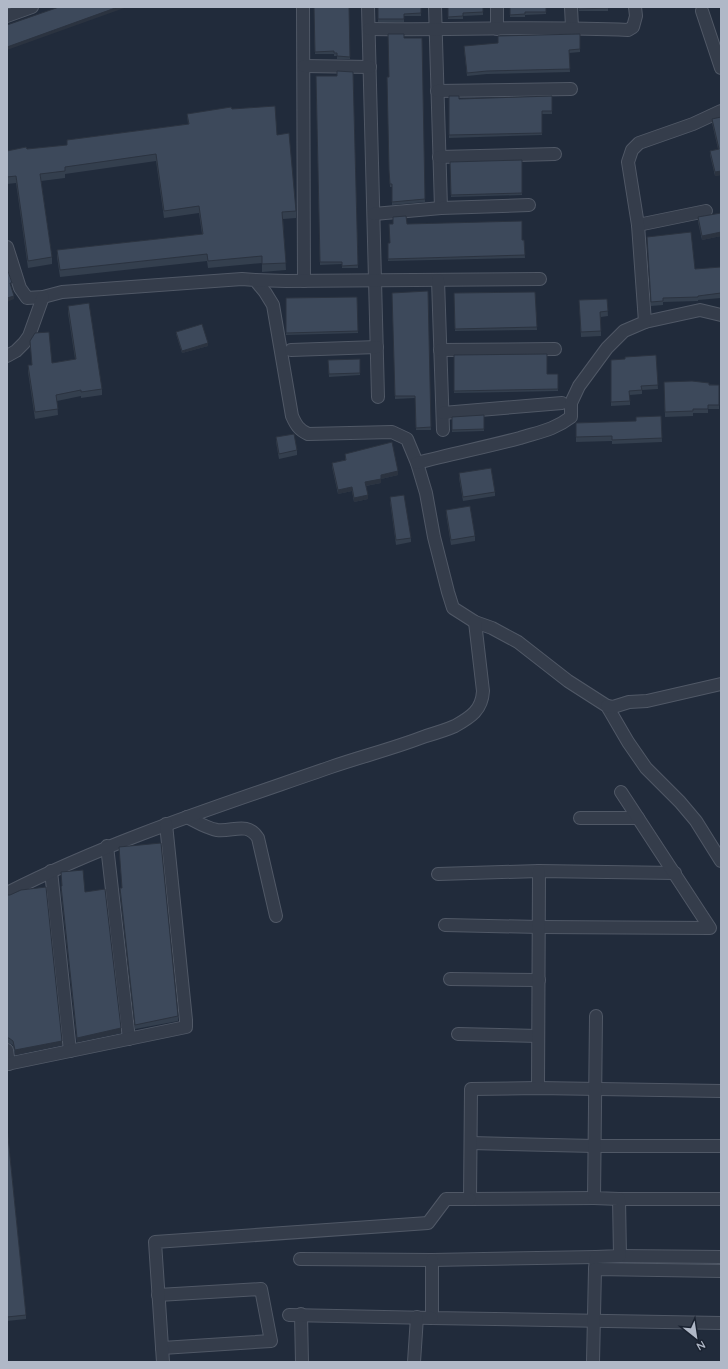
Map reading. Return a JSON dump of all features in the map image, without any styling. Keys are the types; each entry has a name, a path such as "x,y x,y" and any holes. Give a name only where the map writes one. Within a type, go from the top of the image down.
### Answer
{"street":[{"path":"7,16 32,7"},
{"path":"303,7 304,281"},
{"path":"368,7 378,397"},
{"path":"435,7 440,208"},
{"path":"497,7 497,29"},
{"path":"571,7 572,27"},
{"path":"369,29 435,30 572,27 628,30 633,27 636,16 635,7"},
{"path":"702,11 721,68"},
{"path":"304,66 370,67"},
{"path":"437,91 571,89"},
{"path":"645,322 638,225 628,162 632,150 639,143 693,124 721,111"},
{"path":"439,157 555,154"},
{"path":"374,214 440,208 529,205"},
{"path":"638,225 706,211"},
{"path":"7,247 20,288 27,298 42,297 62,292 242,278 255,280 304,281 540,279"},
{"path":"255,280 273,305 292,416 300,430 308,434 392,432 407,439 417,463 453,608 475,622 492,628 518,642 568,681 607,706 613,707 629,702 646,701 721,684"},
{"path":"438,280 443,430"},
{"path":"7,356 20,347 29,336 42,297"},
{"path":"417,463 490,446 549,430 561,425 571,417 571,403 579,386 607,348 624,331 645,322 700,310 721,315"},
{"path":"291,350 377,348"},
{"path":"440,350 555,349"},
{"path":"443,413 562,404"},
{"path":"7,893 107,846 343,763 405,744 454,726 468,718 478,708 483,700 484,690 475,622"},
{"path":"607,706 628,742 646,768 680,802 696,821 721,861"},
{"path":"445,925 710,928 621,792"},
{"path":"187,817 202,825 218,830 246,828 254,831 258,838 276,916"},
{"path":"580,818 638,818"},
{"path":"7,1050 8,1064 186,1027 166,824"},
{"path":"107,846 129,1039"},
{"path":"51,871 70,1051"},
{"path":"438,874 539,871 675,873"},
{"path":"538,1088 539,871"},
{"path":"450,979 539,980"},
{"path":"594,1198 596,1016"},
{"path":"458,1034 538,1036"},
{"path":"470,1200 471,1089 538,1088 721,1091"},
{"path":"471,1143 594,1146 721,1146"},
{"path":"163,1362 154,1242 428,1223 446,1199 721,1199"},
{"path":"619,1199 620,1256"},
{"path":"300,1260 432,1260 620,1256 721,1257"},
{"path":"593,1362 596,1257"},
{"path":"432,1260 432,1318"},
{"path":"595,1270 721,1270"},
{"path":"158,1295 261,1289 271,1341 162,1348"},
{"path":"302,1362 295,1315 721,1323"},
{"path":"414,1362 417,1317"}],"building":[{"path":"59,7 118,7 7,47 7,25"},
{"path":"314,7 349,7 350,57 337,56 337,53 334,53 334,51 315,52"},
{"path":"378,7 421,7 421,13 404,14 404,19 378,19"},
{"path":"448,7 483,7 483,12 463,13 463,16 448,17"},
{"path":"510,7 546,7 546,12 525,12 525,14 510,15"},
{"path":"578,7 608,7 608,8 579,9"},
{"path":"388,34 404,34 404,38 422,38 425,199 392,202 392,184 390,184 389,170 387,77 389,77"},
{"path":"580,34 580,49 569,50 570,69 487,71 467,73 464,46 498,43 498,36"},
{"path":"337,71 353,72 358,265 342,266 342,262 320,262 316,76 337,76"},
{"path":"449,96 459,96 459,99 552,96 552,111 542,111 542,133 449,135"},
{"path":"275,106 277,135 289,133 296,211 282,212 286,263 262,264 262,256 208,261 207,254 60,270 57,250 203,234 199,206 164,211 156,154 65,167 65,171 40,174 52,257 28,261 16,176 7,177 7,151 26,147 27,149 67,145 67,140 189,124 187,114 231,107 232,109"},
{"path":"721,117 721,171 715,172 710,151 719,149 712,119"},
{"path":"522,160 522,193 451,195 450,162"},
{"path":"721,213 721,232 702,236 698,217"},
{"path":"406,216 407,224 522,221 522,240 524,240 525,255 388,259 388,243 390,243 389,224 393,224 393,217"},
{"path":"691,232 695,269 721,267 721,293 698,297 663,298 663,301 651,302 647,237"},
{"path":"7,268 12,283 10,283 14,296 7,298"},
{"path":"428,291 431,427 416,428 415,396 395,396 392,293"},
{"path":"535,292 537,327 455,329 454,293"},
{"path":"357,297 358,331 286,333 286,298"},
{"path":"607,299 608,311 600,312 601,331 581,332 579,300"},
{"path":"89,303 102,389 81,392 81,390 56,395 58,409 35,412 28,365 32,365 30,341 35,333 49,332 52,363 76,359 68,306"},
{"path":"202,324 208,343 182,351 176,332"},
{"path":"547,354 547,374 558,374 558,389 454,391 454,355"},
{"path":"656,355 658,385 641,386 642,390 629,391 630,401 611,402 611,360 625,359 625,357"},
{"path":"360,359 360,373 329,374 328,360"},
{"path":"692,381 709,383 709,385 719,385 719,405 708,405 708,409 693,409 693,411 665,412 664,382"},
{"path":"484,415 484,429 452,430 452,417"},
{"path":"661,416 662,438 612,440 612,436 576,437 576,423 636,421 636,417"},
{"path":"294,434 297,450 279,454 276,437"},
{"path":"392,442 398,471 381,475 381,479 365,482 368,495 354,498 352,487 338,490 332,463 346,460 345,454"},
{"path":"491,468 495,492 463,497 459,473"},
{"path":"404,495 411,538 396,540 390,497"},
{"path":"470,506 475,536 451,540 446,510"},
{"path":"161,843 178,1016 135,1025 120,888 122,888 119,847"},
{"path":"83,870 85,892 105,889 121,1028 77,1038 61,886 61,872"},
{"path":"46,887 62,1041 15,1050 13,1041 7,1038 7,895 21,890"},
{"path":"7,1127 26,1315 7,1317"}]}
